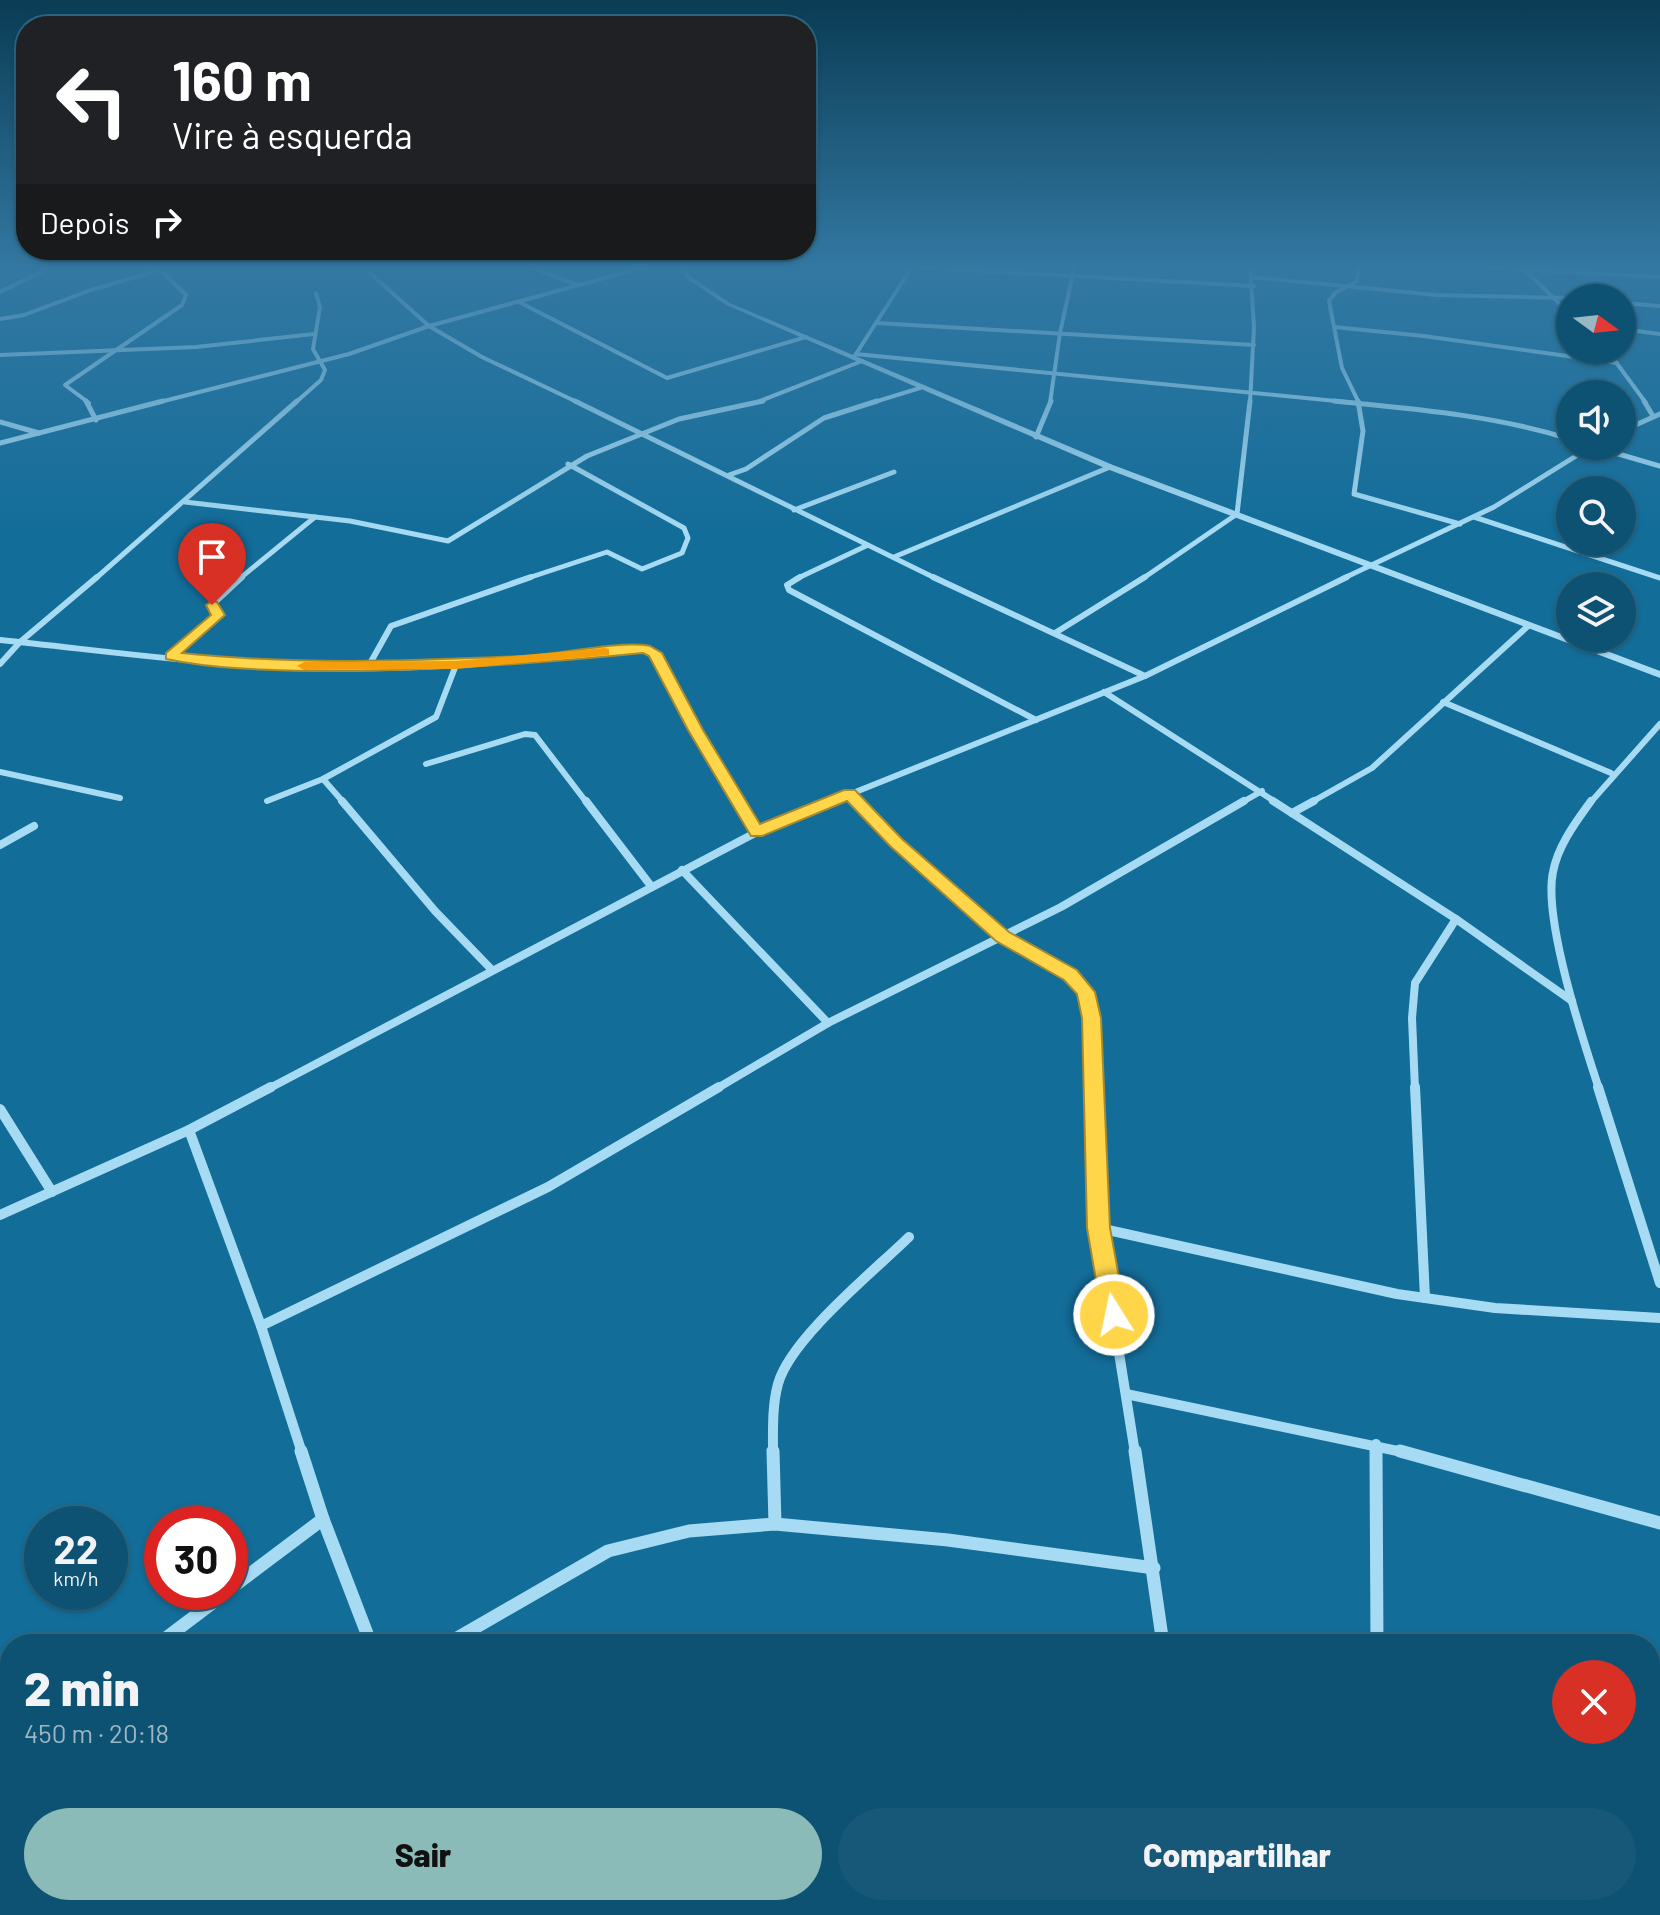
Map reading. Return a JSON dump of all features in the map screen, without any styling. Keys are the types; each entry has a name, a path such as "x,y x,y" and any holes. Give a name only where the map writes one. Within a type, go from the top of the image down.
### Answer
{"street":[{"path":"0,355 95,353"},
{"path":"96,420 90,404 65,385 115,353"},
{"path":"0,664 20,642 185,502 321,380 325,370 315,353"},
{"path":"0,443 345,353"},
{"path":"478,353 533,384 641,432 866,546 1145,676"},
{"path":"619,353 667,378 751,353"},
{"path":"848,353 920,388 1110,467 1660,675"},
{"path":"857,357 859,353"},
{"path":"1036,437 1047,419 1058,353"},
{"path":"1055,633 1131,587 1237,514 1252,394 1254,353"},
{"path":"1339,353 1342,368 1359,404 1363,431 1354,494 1460,524"},
{"path":"185,502 315,517 448,541 568,464 641,432 695,415 761,402 857,357 1359,404 1492,419 1556,435"},
{"path":"1618,364 1657,415 1636,425"},
{"path":"729,475 746,469 824,418 920,388"},
{"path":"0,422 39,433"},
{"path":"1636,459 1660,466"},
{"path":"0,1215 189,1130 757,832 1145,676 1474,517 1568,460"},
{"path":"368,667 391,626 403,620 597,553 607,552 642,569 682,553 688,538 684,528 568,464"},
{"path":"894,557 1110,467"},
{"path":"794,510 894,472"},
{"path":"171,656 218,615 212,605 215,602 260,560 315,517"},
{"path":"1474,517 1660,578"},
{"path":"866,546 792,581 787,585 789,590 1036,720"},
{"path":"1292,813 1372,768 1528,626"},
{"path":"0,640 262,666 456,665 633,648 655,653 695,730 757,832"},
{"path":"267,801 323,779 436,717 456,665"},
{"path":"1104,692 1262,791 1456,919 1572,1002"},
{"path":"1443,702 1611,773"},
{"path":"1660,724 1611,773 1572,830 1553,868 1551,899 1572,1002 1660,1283"},
{"path":"426,764 525,734 535,735 651,886"},
{"path":"0,772 120,798"},
{"path":"323,779 425,900 492,970"},
{"path":"261,1326 548,1187 828,1023 1061,907 1262,791"},
{"path":"850,794 896,842 1003,936 1071,975 1086,992 1092,1018 1099,1228 1162,1634"},
{"path":"0,845 34,826"},
{"path":"682,870 828,1023"},
{"path":"1425,1298 1412,1018 1415,983 1456,919"},
{"path":"0,1109 52,1192"},
{"path":"189,1130 261,1326 323,1519 367,1634"},
{"path":"1099,1228 1425,1298 1495,1308 1660,1318"},
{"path":"775,1524 775,1402 779,1379 796,1351 909,1237"},
{"path":"1126,1394 1376,1444 1660,1523"},
{"path":"1376,1444 1377,1634"},
{"path":"248,1576 323,1519"},
{"path":"464,1634 608,1551 689,1531 775,1524 948,1540 1154,1568"},
{"path":"171,1634 203,1610"}],"slow traffic":[{"path":"304,666 456,665 604,652"}],"route":[{"path":"212,605 218,615 171,656 262,666 368,667 456,665 645,649 655,653 695,730 757,832 850,794 896,842 1003,936 1071,975 1086,992 1092,1018 1099,1228 1114,1315"}]}
